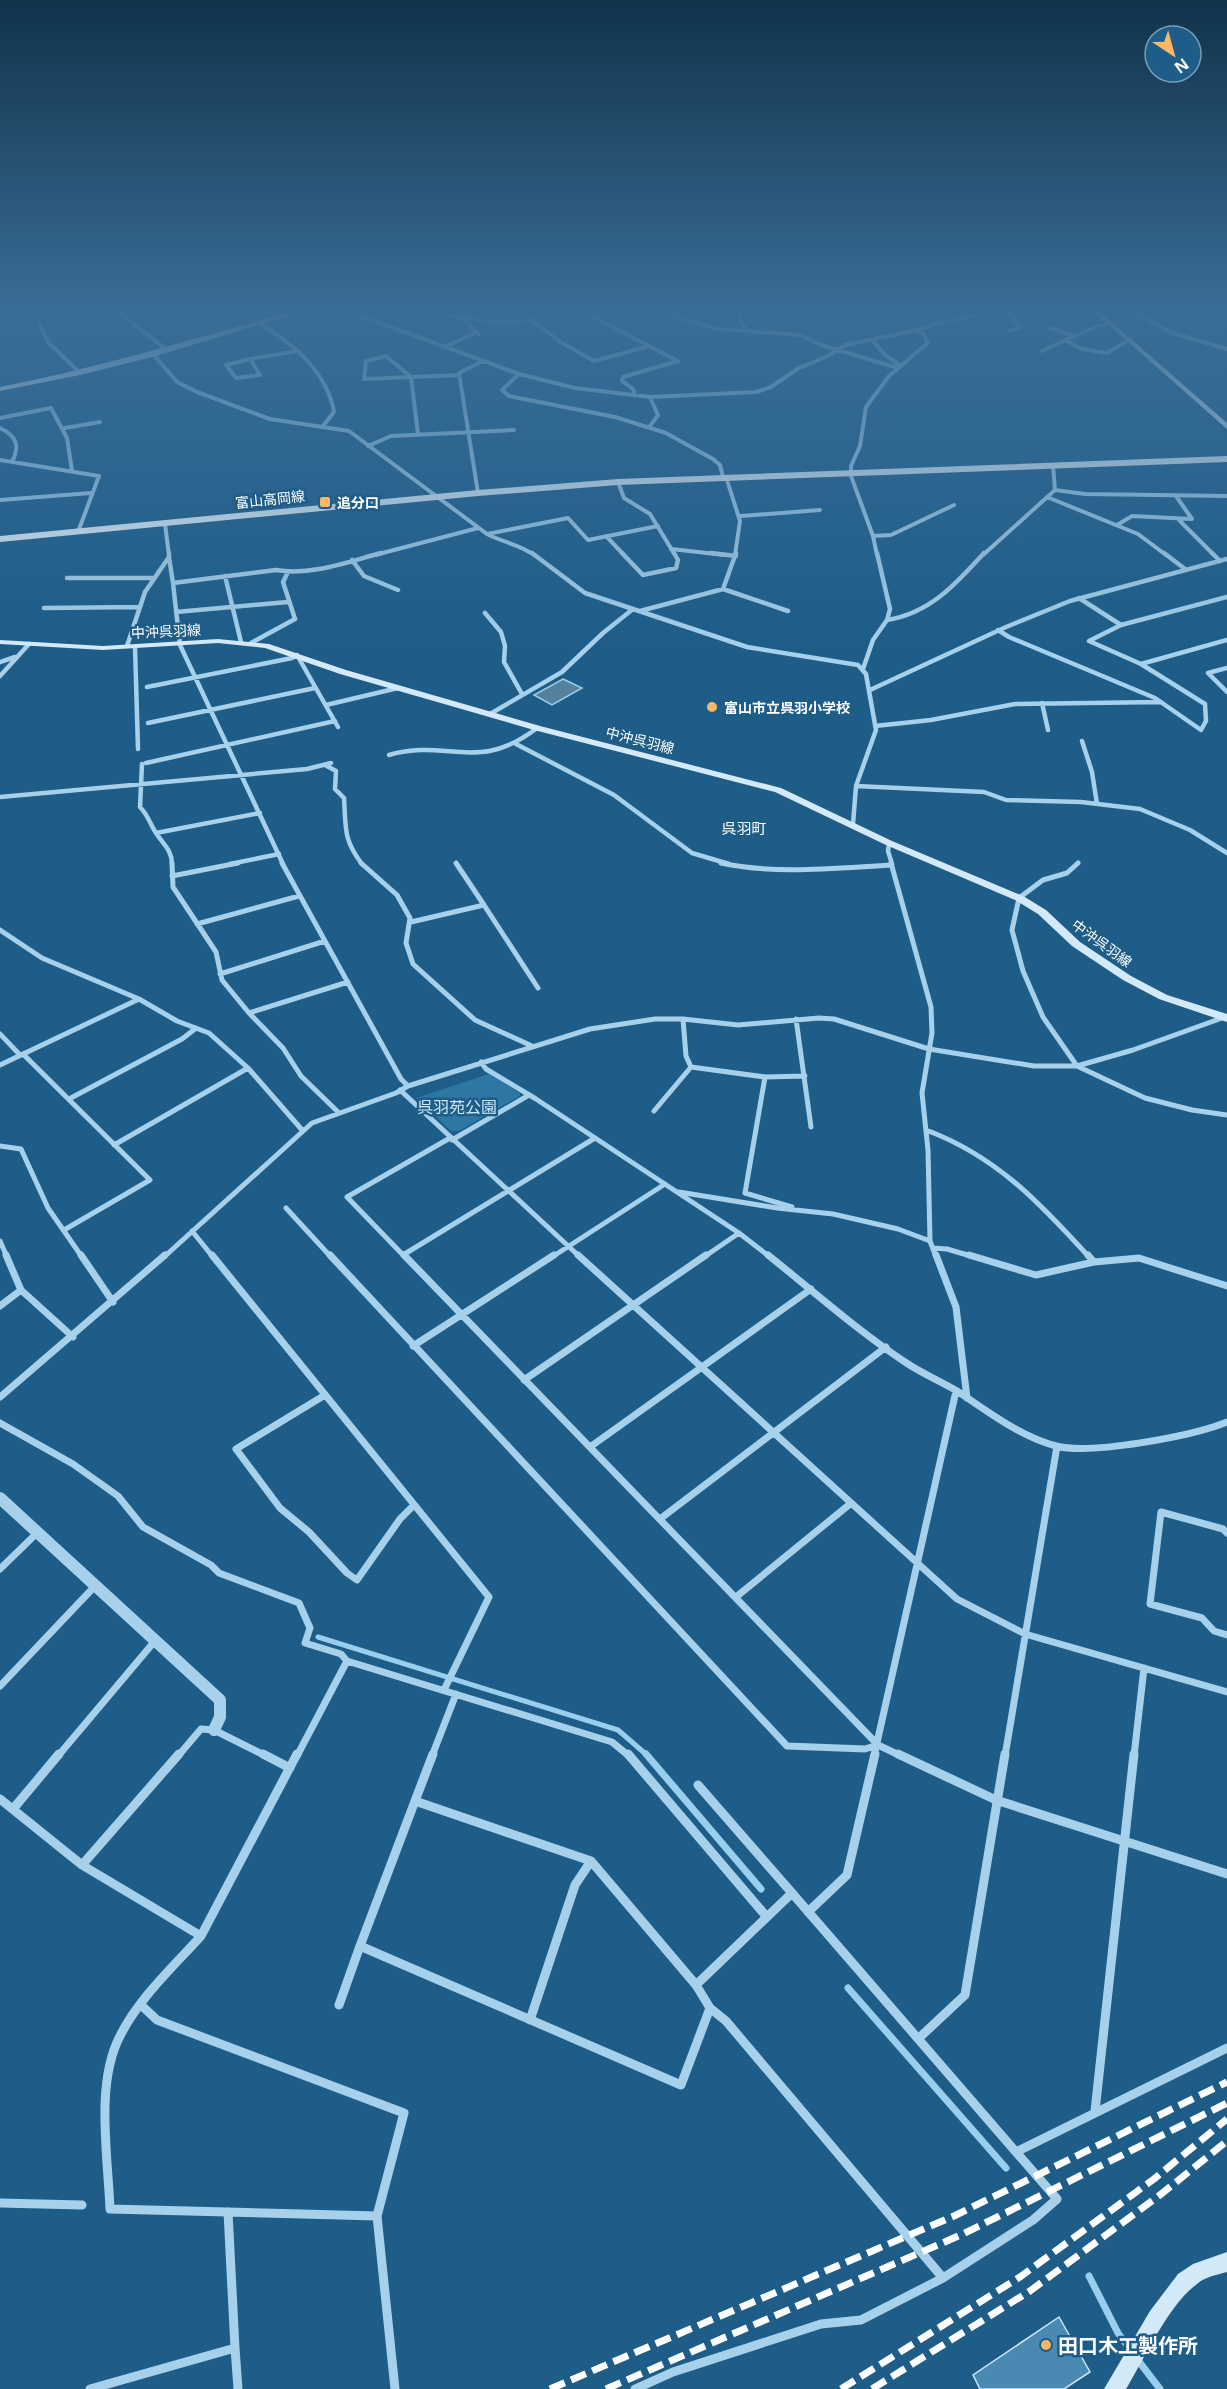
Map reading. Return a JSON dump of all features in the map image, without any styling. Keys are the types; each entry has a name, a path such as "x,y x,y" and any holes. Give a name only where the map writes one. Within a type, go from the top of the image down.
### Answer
{"main road":[{"name":"富山高岡線","path":"0,539 478,493 618,482 1227,459"},
{"name":"中沖呉羽線","path":"0,642 73,648 180,645 218,641 246,643 297,655 343,672 537,728 778,790 890,843 1019,898 1042,912 1076,944 1126,978 1163,997 1226,1017"},
{"path":"1114,2389 1170,2300 1186,2280 1206,2268 1227,2262"}],"street":[{"path":"61,422 72,452 72,471"},
{"path":"65,428 97,422"},
{"path":"296,422 349,431 478,528 487,534 528,550 585,593 747,647 850,663 863,669"},
{"path":"323,426 326,422"},
{"path":"417,422 418,434"},
{"path":"467,422 478,493"},
{"path":"638,422 650,426 708,455 720,465 737,501 741,516 741,533 736,555 723,589"},
{"path":"650,426 653,422"},
{"path":"853,825 855,786 875,726 870,690 863,669 873,640 887,620 890,609 873,536 850,466 860,446 864,422"},
{"path":"0,428 15,436 18,443 17,453 12,462"},
{"path":"369,446 391,436 514,430"},
{"path":"0,460 99,476 78,532"},
{"path":"887,620 916,612 935,602 1011,527 1054,490 1053,465"},
{"path":"606,537 643,575 676,568 678,560 650,514 624,498 618,482"},
{"path":"1054,490 1085,494 1227,496"},
{"path":"0,500 91,494"},
{"path":"1117,525 1132,516 1192,519 1176,496"},
{"path":"1047,497 1138,534 1185,569"},
{"path":"873,536 891,536 915,522 954,506"},
{"path":"741,516 820,510"},
{"path":"487,534 568,518 588,540 658,526"},
{"path":"1179,520 1220,561"},
{"path":"165,524 180,645 299,896 401,1079 408,1086"},
{"path":"173,583 276,570 288,572 320,569 478,528"},
{"path":"672,549 736,555"},
{"path":"138,748 131,647 140,607 154,578 169,557"},
{"path":"352,560 364,576 398,590"},
{"path":"870,690 998,630 1078,598 1227,560"},
{"path":"225,576 232,607 246,643 294,619 283,582 288,572"},
{"path":"67,578 154,578"},
{"path":"639,611 723,589 788,611"},
{"path":"998,630 1009,637 1161,702 1201,730 1206,721 1204,704 1141,664 1089,641 1121,626 1227,597"},
{"path":"1078,598 1121,626"},
{"path":"176,612 288,602"},
{"path":"44,608 140,607"},
{"path":"490,714 562,672 603,633 633,609"},
{"path":"486,613 501,632 505,646 504,662 522,694"},
{"path":"1141,664 1227,640"},
{"path":"0,676 29,644"},
{"path":"147,687 292,658 297,655 338,727"},
{"path":"0,662 16,657"},
{"path":"1227,668 1208,673 1227,692"},
{"path":"148,723 315,688"},
{"path":"326,705 399,688"},
{"path":"875,726 931,720 1008,705 1161,702"},
{"path":"1042,704 1048,730"},
{"path":"335,721 144,763 140,807 149,816 156,833 165,842 172,858 173,887 216,952 220,974 227,987 283,1048 301,1076 338,1112"},
{"path":"389,755 406,751 489,753 516,744 537,728"},
{"path":"1082,741 1092,772 1097,804"},
{"path":"516,744 615,795 639,811 679,846 700,857 726,864 798,869 892,865"},
{"path":"0,797 242,776 307,769 328,764 336,771 334,789 344,798 346,837 350,848 363,865 399,898 411,922 406,943 413,964 475,1020 532,1046"},
{"path":"855,786 984,792 1006,800 1131,807 1150,812 1190,830 1227,853"},
{"path":"156,833 260,813"},
{"path":"890,843 888,851 910,924 931,1007 932,1033 922,1093 928,1150 932,1245 956,1307 967,1398"},
{"path":"172,876 279,854"},
{"path":"456,863 538,988"},
{"path":"1077,863 1067,873 1043,880 1019,898 1012,930 1023,971 1043,1017 1077,1066 1145,1098 1192,1110 1227,1115"},
{"path":"197,924 299,896"},
{"path":"411,922 484,905"},
{"path":"0,930 42,958 139,999 170,1018 209,1033 248,1068 303,1131"},
{"path":"220,974 325,941"},
{"path":"249,1013 348,982"},
{"path":"0,1065 139,999"},
{"path":"0,1397 113,1302 312,1123 408,1086 532,1046 590,1029 654,1018 738,1025 796,1019 834,1019 929,1049 1034,1066 1077,1066 1133,1050 1226,1017"},
{"path":"683,1019 686,1056 690,1067"},
{"path":"796,1019 811,1127"},
{"path":"69,1099 182,1039 195,1029"},
{"path":"0,1034 150,1180 64,1230"},
{"path":"481,1062 486,1069 739,1233 904,1362 956,1391 1017,1431 1057,1446 1080,1449 1207,1430 1227,1422"},
{"path":"690,1067 765,1077 805,1076"},
{"path":"654,1111 690,1067"},
{"path":"114,1145 248,1068"},
{"path":"765,1077 745,1193 794,1208"},
{"path":"400,1090 772,1434 918,1567 957,1599 990,1619 1025,1634 1227,1692"},
{"path":"529,1095 347,1197 878,1745 996,1800 1227,1874"},
{"path":"926,1130 964,1146 1031,1195 1094,1262"},
{"path":"403,1255 595,1138"},
{"path":"0,1146 21,1149 45,1202 113,1302"},
{"path":"413,1346 665,1184"},
{"path":"678,1192 777,1208 794,1208 880,1225 932,1245 1036,1275 1094,1262 1139,1258 1227,1286"},
{"path":"286,1208 786,1746 865,1749 878,1745"},
{"path":"192,1230 489,1597 446,1688"},
{"path":"524,1380 739,1233"},
{"path":"0,1241 21,1290 72,1337"},
{"path":"590,1447 811,1289"},
{"path":"0,1306 21,1290"},
{"path":"660,1519 886,1347"},
{"path":"808,1912 847,1875 956,1391"},
{"path":"325,1395 236,1449 280,1508 309,1532 347,1573 357,1580 400,1519 414,1505"},
{"path":"0,1423 73,1464 118,1496 143,1527 211,1565 219,1573 299,1603 310,1628 305,1643 341,1654 347,1661 446,1688 456,1694 612,1742 627,1753 766,1916"},
{"path":"918,2038 965,1995 1057,1446"},
{"path":"0,1498 154,1642 220,1700 220,1717 214,1730"},
{"path":"736,1597 850,1504"},
{"path":"1227,1533 1223,1529 1161,1512 1150,1604 1202,1618 1214,1630 1227,1635"},
{"path":"0,1569 36,1533"},
{"path":"0,1686 95,1586"},
{"path":"13,1809 154,1642"},
{"path":"347,1661 201,1936 141,2005 119,2038 110,2064 107,2099 110,2209 377,2216"},
{"path":"1095,2111 1144,1668"},
{"path":"339,2005 456,1694"},
{"path":"82,1865 201,1729 214,1730 290,1768"},
{"path":"635,2389 673,2372 820,2324 861,2320 943,2278 1033,2220 1056,2199 698,1785"},
{"path":"0,1799 82,1865 201,1936"},
{"path":"415,1801 591,1861 696,1985 710,2008 726,2021 943,2278"},
{"path":"530,2020 575,1885 591,1861"},
{"path":"696,1985 792,1893"},
{"path":"360,1946 681,2085 710,2008"},
{"path":"141,2005 157,2020 404,2113 377,2216 395,2389"},
{"path":"1016,2152 1095,2111 1227,2049"},
{"path":"0,2203 82,2205"},
{"path":"228,2212 238,2389"},
{"path":"90,2389 235,2348"}],"green space":[{"name":"呉羽苑公園","path":"489,1074 520,1093 520,1096 459,1131 451,1131 416,1098"}],"shaded area":[{"path":"563,679 582,688 552,705 534,695"}],"building":[{"name":"田口木工製作所","path":"1059,2317 1090,2372 1064,2389 980,2389 973,2375"}],"waterway":[{"path":"318,1637 618,1730 647,1755"},
{"path":"647,1755 761,1889"},
{"path":"848,1988 1006,2168"},
{"path":"1089,2276 1118,2333 1132,2352"},
{"path":"1137,2359 1160,2389"}],"railway":[{"path":"550,2389 954,2216 1227,2082"},
{"path":"606,2389 963,2234 1227,2103"},
{"path":"841,2389 1020,2277 1154,2179 1227,2119"},
{"path":"872,2389 1030,2291 1160,2195 1227,2141"}],"place":[{"name":"追分口","path":"325,502"},
{"name":"富山市立呉羽小学校","path":"712,707"},
{"name":"田口木工製作所","path":"1046,2345"}],"district":[{"name":"呉羽町","path":"744,828"}]}
